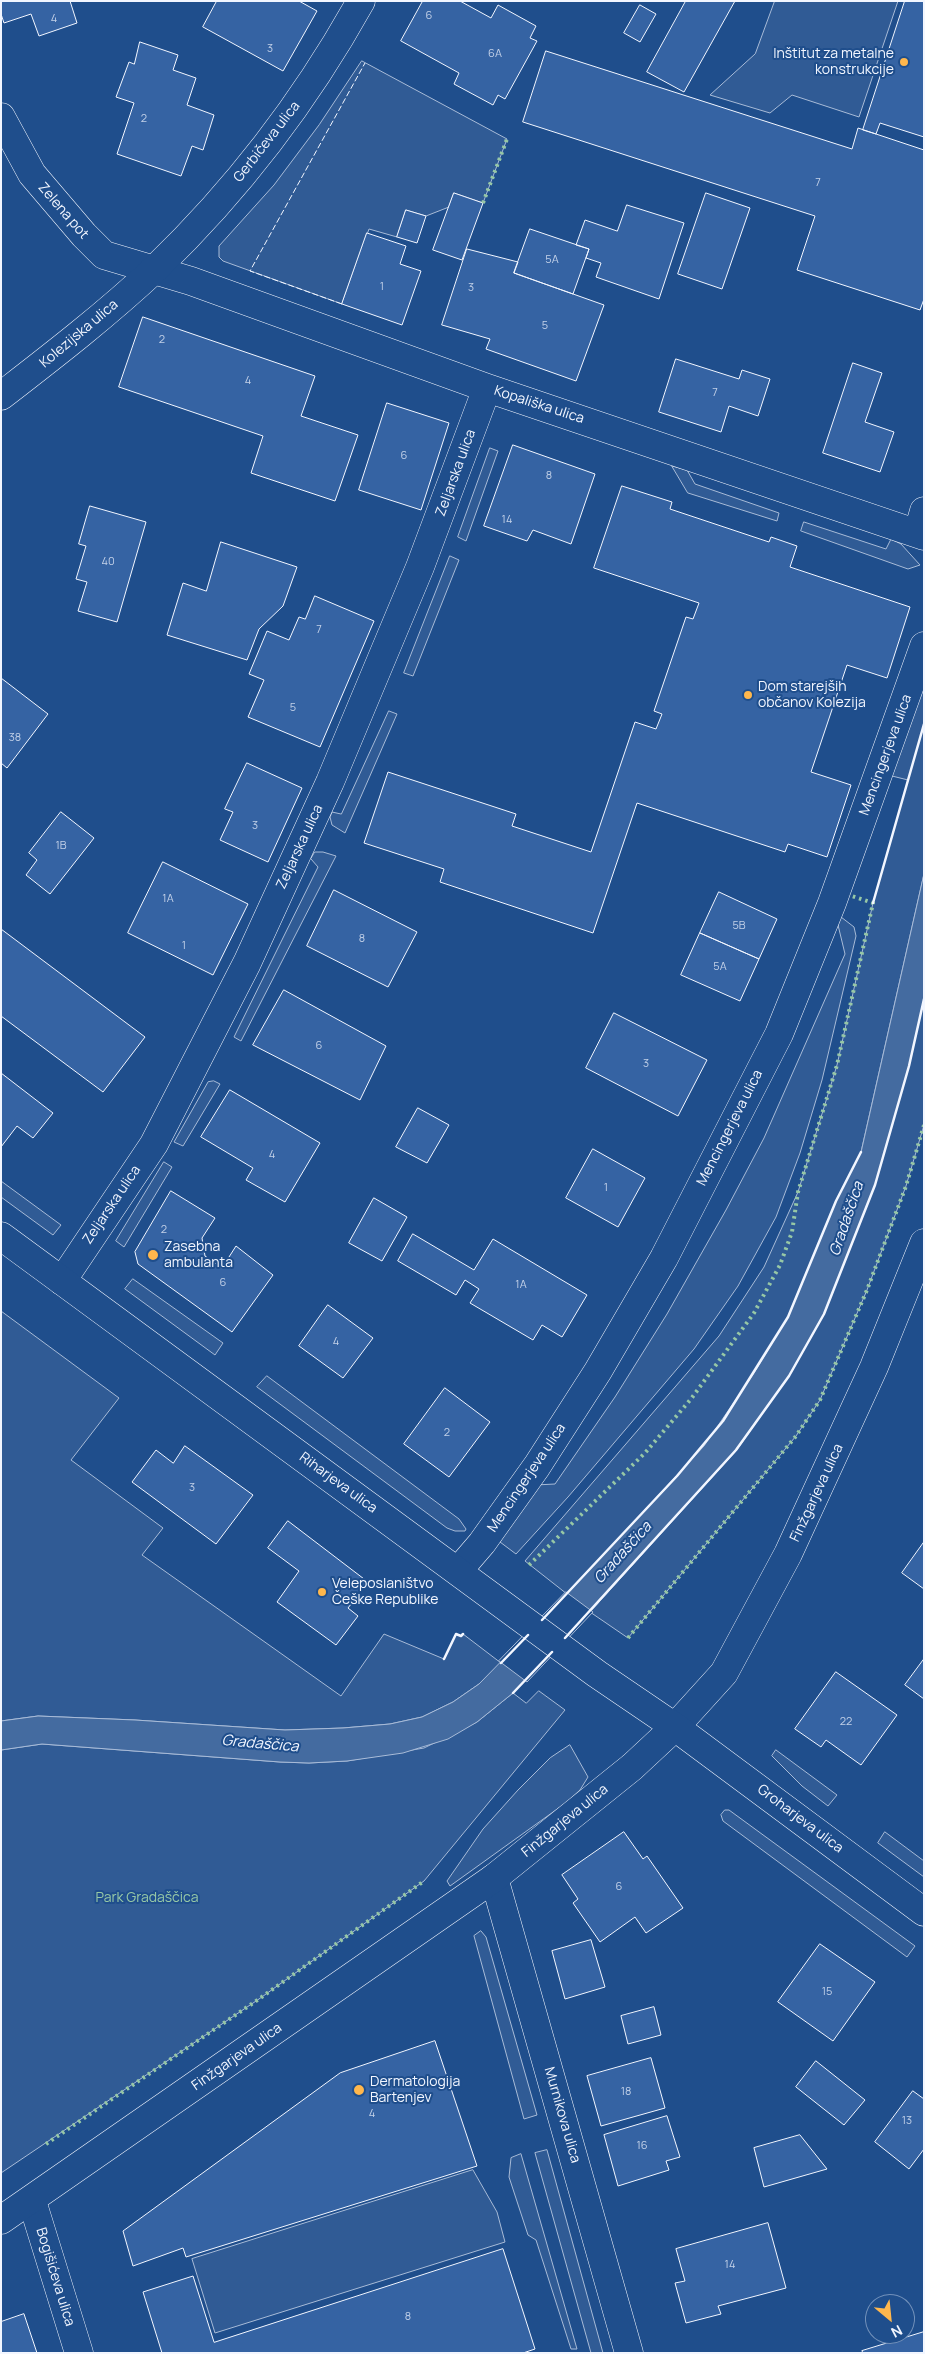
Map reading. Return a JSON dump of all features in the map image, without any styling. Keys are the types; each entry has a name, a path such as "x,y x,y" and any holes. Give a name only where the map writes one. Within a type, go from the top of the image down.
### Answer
{"street":[{"name":"Gerbičeva ulica","path":"155,268 216,205 274,136 315,77 361,1"},
{"name":"Zelena pot","path":"1,117 32,174 104,255 155,268"},
{"name":"Kopališka ulica","path":"155,268 487,388 922,526"},
{"name":"Kolezijska ulica","path":"1,396 75,339 155,268"},
{"name":"Zeljarska ulica","path":"62,1281 154,1144 247,963 330,782 420,567 487,388"},
{"name":"Mencingerjeva ulica","path":"458,1571 482,1543 536,1466 598,1371 664,1258 779,1034 832,903 924,646"},
{"name":"Riharjeva ulica","path":"1,1236 597,1674 675,1727"},
{"name":"Finžgarjeva ulica","path":"1,2220 32,2201 494,1878 632,1768 675,1727 724,1673 788,1554 874,1368 924,1243"},
{"name":"Groharjeva ulica","path":"675,1727 924,1912"},
{"name":"Murnikova ulica","path":"494,1878 629,2353"},
{"name":"Bogišićeva ulica","path":"32,2201 79,2353"}],"shaded area":[{"path":"775,1 898,1 859,117 792,95 770,113 710,95 755,54"},
{"path":"362,61 507,139 483,203 454,193 449,207 426,216 406,210 397,237 369,229 342,304 223,261 219,257 219,246 274,185 319,125"},
{"path":"490,448 498,451 466,541 458,537"},
{"path":"672,466 687,470 695,484 779,513 777,521 688,493"},
{"path":"804,522 886,549 891,539 901,544 920,565 908,569 801,531"},
{"path":"450,556 459,560 413,676 404,673"},
{"path":"924,685 924,874 861,1152 836,1201 788,1317 723,1421 677,1476 567,1594 525,1561 719,1336 764,1267 798,1192 837,1065 873,903 908,780 892,776"},
{"path":"389,711 397,714 345,833 332,825 330,817 332,812 341,814"},
{"path":"315,852 336,856 241,1041 234,1037 318,867 311,859"},
{"path":"841,917 854,927 856,936 822,1080 800,1153 776,1217 738,1286 694,1349 568,1497 516,1554 500,1542 505,1530 535,1485 555,1484 615,1397 667,1314 764,1138 845,954 838,925"},
{"path":"924,999 924,1125 906,1186 867,1290 820,1400 796,1436 628,1638 590,1612 736,1450 789,1376 824,1314 875,1185 909,1066"},
{"path":"214,1081 220,1084 183,1146 174,1142 208,1082"},
{"path":"164,1162 172,1167 124,1247 116,1241"},
{"path":"1,1181 61,1225 53,1235 1,1197"},
{"path":"133,1279 223,1343 215,1355 125,1289"},
{"path":"1,1311 119,1398 71,1460 163,1528 142,1555 341,1696 384,1634 444,1659 456,1634 461,1636 463,1634 501,1663 479,1684 453,1702 422,1717 390,1724 285,1730 38,1716 1,1721"},
{"path":"267,1376 459,1519 466,1529 465,1531 455,1531 447,1528 257,1387"},
{"name":"Park Gradaščica","path":"539,1691 565,1710 424,1881 259,1999 1,2173 1,1750 42,1744 280,1762 347,1761 424,1748 477,1722 513,1693 526,1703"},
{"path":"570,1745 588,1777 580,1790 567,1802 450,1886 447,1881 483,1829 550,1758"},
{"path":"776,1750 837,1795 828,1806 802,1786 772,1756"},
{"path":"725,1810 729,1810 915,1946 907,1957 723,1821 721,1815"},
{"path":"885,1832 924,1861 924,1877 878,1843"},
{"path":"481,1931 486,1937 537,2115 524,2119 474,1936"},
{"path":"547,2150 603,2353 591,2353 535,2153"},
{"path":"521,2154 577,2349 571,2349 536,2240 528,2235 509,2177 511,2158"},
{"path":"473,2170 497,2212 505,2242 215,2333 192,2259"}],"water":[{"name":"Gradaščica","path":"924,874 924,999 909,1066 875,1185 824,1314 789,1376 736,1451 590,1612 513,1693 477,1722 448,1739 403,1753 347,1761 280,1762 42,1744 1,1750 1,1721 38,1716 285,1730 343,1728 390,1724 422,1717 453,1702 479,1684 567,1594 704,1446 754,1373 788,1317 836,1201 861,1152"}],"pier":[{"path":"566,1592 593,1612 527,1682 499,1661"}],"building":[{"path":"1,1 70,1 77,23 39,36 31,14 4,23 1,14"},
{"path":"217,1 299,1 317,11 283,71 203,27"},
{"path":"423,1 460,1 491,18 498,5 536,26 530,38 537,41 505,99 498,95 493,105 454,84 459,73 401,41"},
{"path":"686,1 735,1 684,92 647,72"},
{"name":"Inštitut za metalne konstrukcije","path":"905,1 924,1 924,137 880,123 876,134 863,130"},
{"path":"640,5 656,14 640,42 624,33"},
{"path":"140,42 178,55 173,70 196,78 187,105 214,115 203,150 192,146 181,176 117,154 134,103 116,97 129,62 134,64"},
{"path":"546,51 852,149 858,128 924,150 924,299 920,310 797,270 815,216 523,122"},
{"path":"454,193 483,203 462,260 433,250"},
{"path":"706,193 750,208 722,289 678,274"},
{"path":"627,205 684,223 659,299 596,277 601,263 586,258 589,249 576,245 585,220 617,231"},
{"path":"406,210 426,216 417,243 397,237"},
{"path":"530,229 589,249 573,294 514,273"},
{"path":"367,233 406,246 400,264 421,271 402,325 342,304"},
{"path":"467,249 518,262 514,273 604,305 576,381 486,349 490,339 442,325"},
{"path":"143,317 315,376 301,416 358,435 335,501 251,473 263,436 119,387"},
{"path":"676,359 739,379 742,370 770,379 758,416 729,406 721,432 659,412"},
{"path":"853,363 882,373 865,422 894,432 880,472 823,453"},
{"path":"387,403 449,423 421,510 359,490"},
{"path":"513,445 595,474 571,544 533,530 527,541 484,526"},
{"name":"Dom starejših občanov Kolezija","path":"622,486 672,502 670,509 769,542 771,537 797,546 790,567 910,607 887,678 847,665 811,772 851,785 827,857 788,844 785,852 637,803 593,933 440,882 444,869 364,843 388,772 516,814 512,826 591,852 635,722 656,729 662,714 654,711 686,617 693,619 699,603 594,568"},
{"path":"90,506 146,522 117,622 78,611 87,582 76,579 86,546 79,544"},
{"path":"221,542 297,567 283,606 259,629 247,660 167,635 183,583 206,591"},
{"path":"315,596 374,621 320,747 248,717 264,680 249,674 267,631 289,640 299,617 305,619"},
{"path":"1,678 48,714 7,768 1,763"},
{"path":"247,763 302,788 268,862 220,840 233,812 225,809"},
{"path":"61,812 94,838 50,894 26,875 37,860 29,853"},
{"path":"163,862 248,904 213,975 128,933"},
{"path":"334,890 417,932 388,987 307,946"},
{"path":"719,892 777,919 759,959 700,933"},
{"path":"1,929 145,1037 103,1092 1,1016"},
{"path":"700,933 759,959 740,1001 681,975"},
{"path":"284,990 386,1046 360,1100 253,1045"},
{"path":"614,1013 707,1060 678,1116 586,1068"},
{"path":"1,1073 53,1113 33,1138 17,1126 1,1147"},
{"path":"230,1090 320,1143 285,1202 246,1180 253,1168 201,1137"},
{"path":"418,1108 449,1125 427,1163 396,1147"},
{"path":"593,1149 645,1178 618,1227 566,1198"},
{"path":"171,1191 215,1218 202,1238 205,1256 222,1268 236,1246 273,1275 232,1332 138,1264 135,1252"},
{"path":"374,1198 407,1217 382,1261 349,1243"},
{"path":"413,1234 474,1270 493,1239 587,1295 562,1337 542,1325 533,1340 470,1303 479,1289 465,1280 456,1295 398,1261"},
{"path":"328,1305 373,1338 343,1378 299,1346"},
{"path":"445,1388 490,1422 449,1477 404,1444"},
{"path":"185,1446 253,1495 216,1544 132,1482 156,1450 173,1463"},
{"name":"Veleposlaništvo Češke Republike","path":"288,1521 368,1582 348,1608 358,1616 336,1645 277,1602 299,1571 268,1548"},
{"path":"924,1542 924,1589 902,1573"},
{"path":"924,1659 924,1699 905,1685"},
{"path":"836,1672 897,1715 861,1765 826,1740 821,1747 795,1729"},
{"path":"624,1832 643,1859 647,1856 683,1908 646,1933 635,1917 600,1942 573,1903 578,1899 562,1875"},
{"path":"591,1940 605,1987 565,1999 552,1951"},
{"path":"820,1944 875,1982 833,2041 778,2002"},
{"path":"654,2007 661,2035 628,2044 621,2016"},
{"path":"435,2041 477,2166 186,2257 183,2248 133,2266 123,2231 340,2073"},
{"path":"651,2058 665,2108 601,2126 587,2076"},
{"path":"816,2061 865,2100 844,2125 796,2087"},
{"path":"913,2091 924,2099 924,2149 909,2169 875,2142"},
{"path":"667,2116 680,2157 666,2161 669,2170 618,2186 604,2135"},
{"path":"800,2135 827,2169 764,2187 754,2148"},
{"path":"768,2223 786,2288 718,2306 721,2314 686,2323 675,2283 685,2281 676,2249"},
{"path":"503,2249 535,2349 523,2353 162,2353 143,2292 193,2276 214,2342"},
{"path":"24,2314 37,2353 1,2353 1,2322"},
{"path":"924,2332 924,2353 863,2353 862,2351 885,2344 915,2344 915,2335"}],"hedge":[{"path":"483,203 507,139"},
{"path":"529,1565 645,1453 691,1399 754,1313 780,1265 792,1232 798,1192 837,1065 873,903 849,895"},
{"path":"628,1638 796,1436 820,1400 867,1290 906,1186 924,1125"},
{"path":"46,2144 259,1999 424,1881"}],"fence":[{"path":"342,304 250,271 365,63"}],"wall":[{"path":"873,903 924,724"},
{"path":"565,1638 736,1450 789,1376 824,1314 875,1185 909,1066 924,999"},
{"path":"542,1620 677,1476 723,1421 788,1317 836,1201 861,1152"},
{"path":"444,1659 456,1634 461,1636 463,1634"},
{"path":"501,1663 528,1635"},
{"path":"513,1693 552,1652"}],"place":[{"name":"Inštitut za metalne konstrukcije","path":"904,62"},
{"name":"Dom starejših občanov Kolezija","path":"748,695"},
{"name":"Zasebna ambulanta","path":"153,1255"},
{"name":"Veleposlaništvo Češke Republike","path":"322,1592"},
{"name":"Dermatologija Bartenjev","path":"359,2090"}]}
